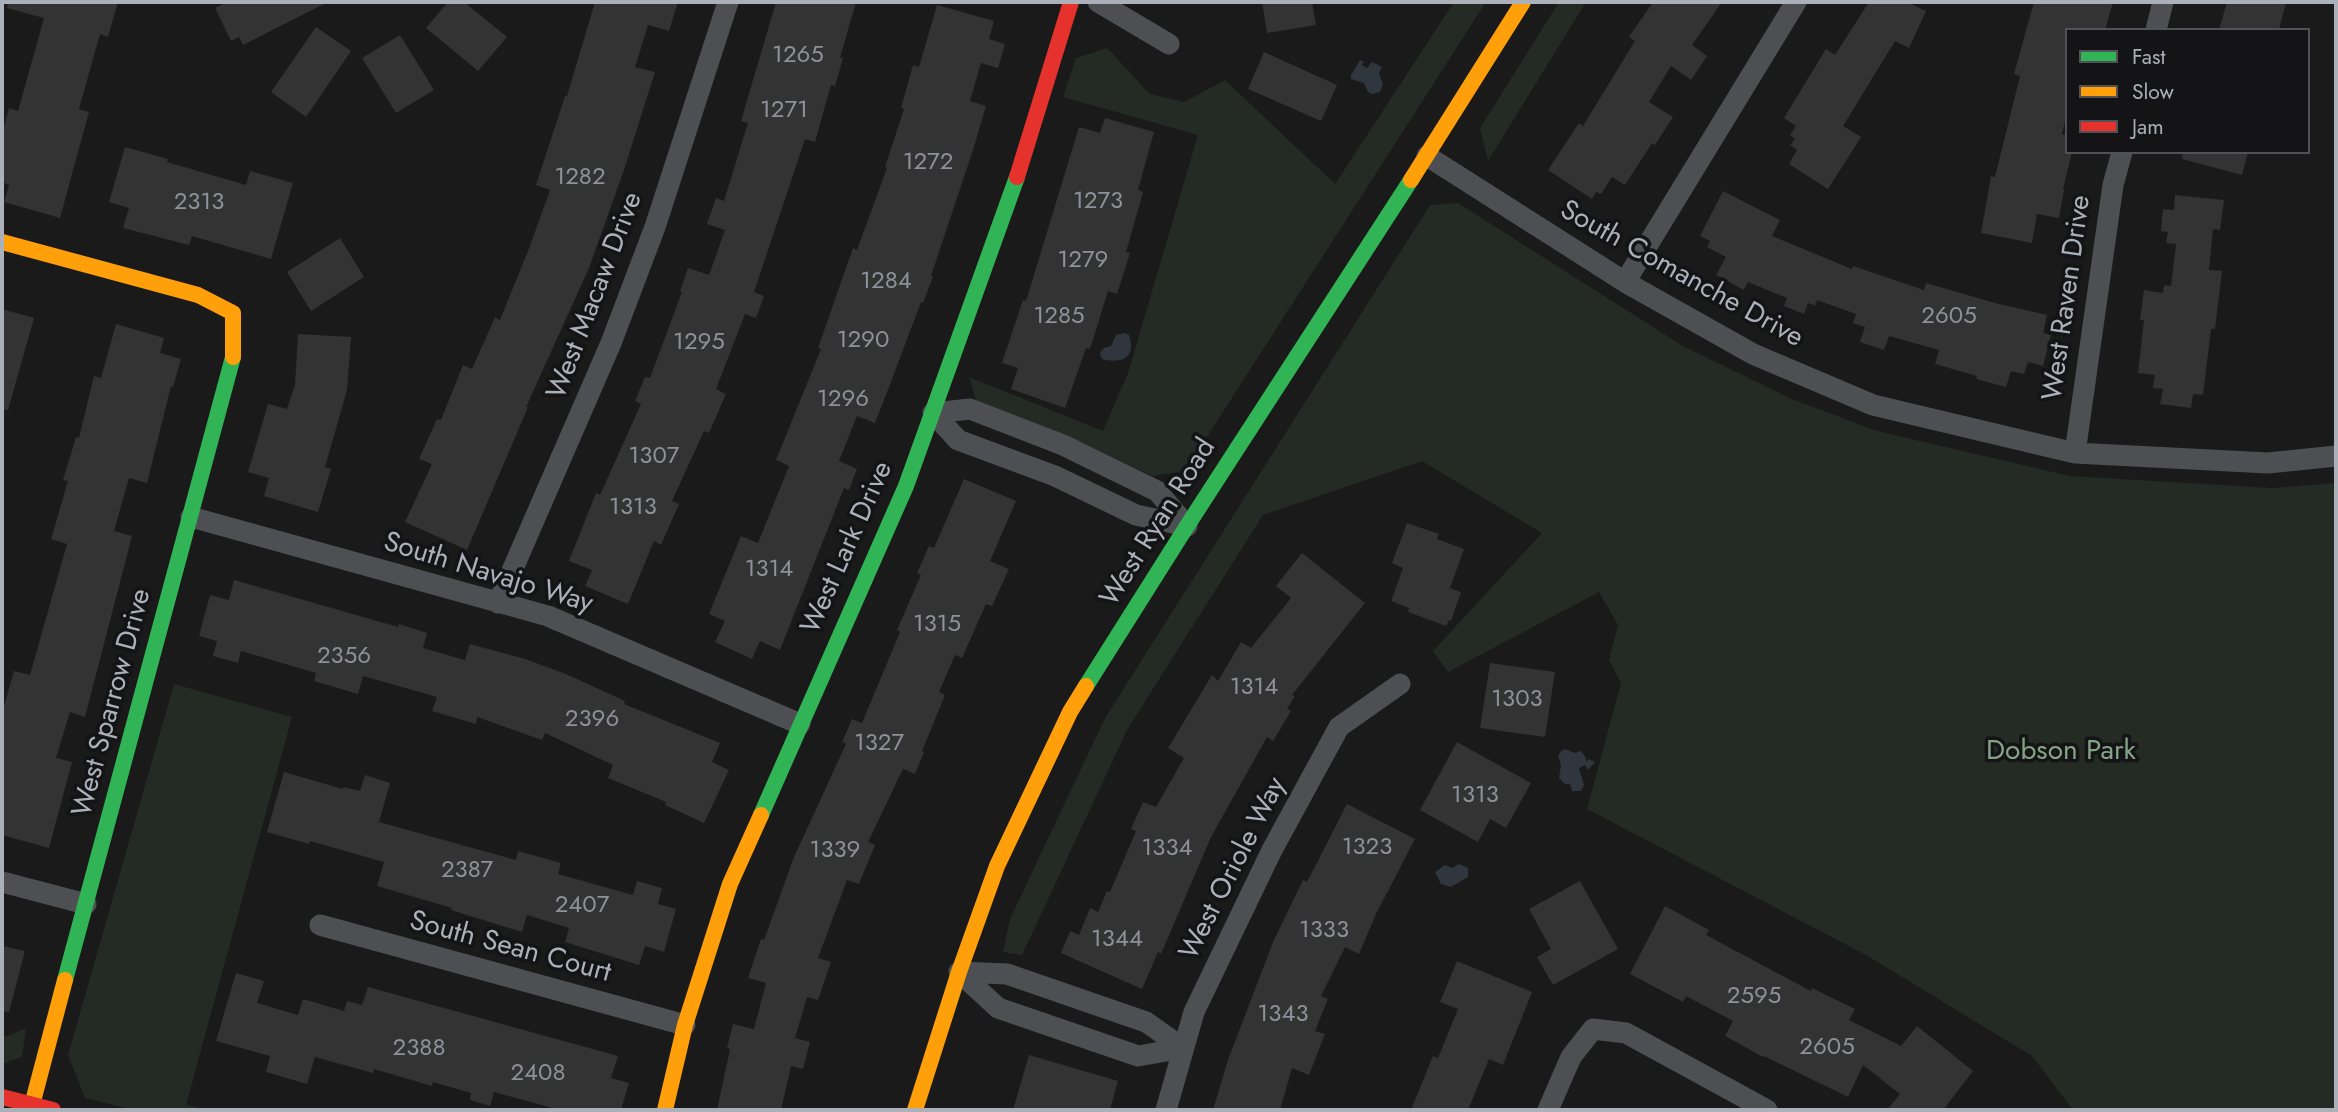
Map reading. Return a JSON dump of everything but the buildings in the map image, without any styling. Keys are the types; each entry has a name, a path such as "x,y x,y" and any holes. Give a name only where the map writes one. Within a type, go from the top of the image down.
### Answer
{"street":[{"name":"West Macaw Drive","path":"498,603 611,344 655,227 728,2"},
{"name":"West Lark Drive","path":"665,1110 685,1024 730,884 905,486 1008,204 1071,2"},
{"path":"1098,2 1169,44"},
{"name":"West Ryan Road","path":"915,1110 959,972 997,866 1070,712 1523,2"},
{"path":"1625,282 1796,2"},
{"path":"2156,28 2163,2"},
{"name":"West Raven Drive","path":"2075,453 2113,185 2121,154"},
{"name":"South Comanche Drive","path":"1427,156 1625,282 1753,354 1873,405 2075,453 2268,463 2336,456"},
{"name":"West Sparrow Drive","path":"2,242 198,295 233,313 234,353 32,1105"},
{"path":"933,413 970,410 1062,445 1157,491 1187,526"},
{"path":"933,413 958,440 1055,476 1136,516 1187,526"},
{"name":"South Navajo Way","path":"191,517 548,616 800,724"},
{"name":"West Oriole Way","path":"1166,1110 1194,1012 1272,850 1339,727 1400,684"},
{"path":"2,882 86,904"},
{"name":"South Sean Court","path":"320,925 685,1024"},
{"path":"959,972 1007,974 1146,1022 1183,1048"},
{"path":"959,972 998,1008 1138,1055 1183,1048"},
{"path":"1548,1110 1571,1056 1594,1029 1626,1033 1767,1110"},
{"path":"2,1097 53,1110"}],"green space":[{"path":"1454,2 1486,2 1185,471 1152,476 1085,444 976,400 969,377 1103,431 1128,373 1198,135 1063,97 1076,58 1107,48 1150,94 1184,102 1225,80 1335,184"},
{"path":"1559,2 1586,2 1488,161 1480,128"},
{"name":"Dobson Park","path":"1458,203 1683,346 1792,399 1877,431 2070,476 2272,488 2336,483 2336,1110 2073,1110 2032,1056 1866,955 1587,809 1621,683 1609,660 1618,625 1599,592 1448,672 1433,651 1542,533 1422,461 1263,515 1127,730 1022,955 1003,952 1010,919 1105,718 1430,205"},
{"path":"174,684 292,717 186,1105 210,1110 134,1110 85,1098 68,1055"},
{"path":"26,1028 22,1057 2,1064 2,1038"}],"shaded area":[{"path":"1360,60 1367,68 1372,62 1382,67 1379,73 1383,84 1380,92 1372,94 1364,83 1351,79"},
{"path":"1116,335 1129,335 1131,343 1126,358 1115,361 1102,359 1100,353 1104,348 1111,346"},
{"path":"1565,749 1575,753 1581,751 1586,762 1589,759 1595,762 1588,770 1585,765 1579,768 1584,785 1581,791 1572,791 1570,784 1565,784 1559,778 1561,765 1558,756"},
{"path":"1459,864 1468,868 1468,877 1451,887 1441,884 1435,872 1445,865 1452,868"}],"traffic: fast":[{"path":"761,815 906,486 1017,177"},
{"path":"1086,686 1411,180"},
{"path":"65,980 233,357"}],"traffic: slow":[{"path":"1411,180 1523,2"},
{"path":"2,242 198,295 233,313 233,357"},
{"path":"915,1110 959,972 997,866 1070,712 1086,686"},
{"path":"665,1110 685,1025 730,884 761,815"},
{"path":"32,1105 65,980"}],"traffic: jam":[{"path":"1017,177 1071,2"},
{"path":"2,1097 53,1110"}]}
